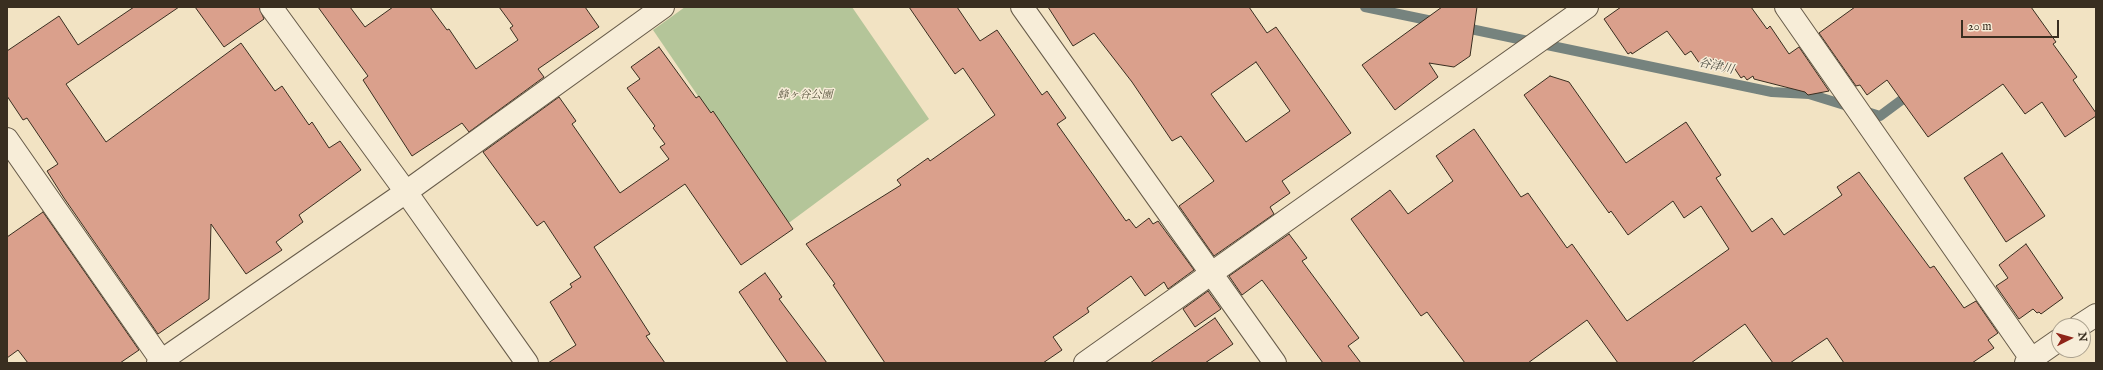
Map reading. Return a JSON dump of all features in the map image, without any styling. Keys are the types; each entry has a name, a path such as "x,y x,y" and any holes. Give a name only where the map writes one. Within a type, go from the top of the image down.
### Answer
{"street":[{"path":"270,7 406,192 527,363"},
{"path":"7,139 159,362 406,192 663,7"},
{"path":"1022,7 1210,274 1275,363"},
{"path":"1086,363 1587,7"},
{"path":"1786,7 2030,362 2051,346"}],"green space":[{"name":"蜂ヶ谷公園","path":"685,7 852,7 929,119 786,225 653,30"}],"building":[{"path":"134,7 179,7 66,84 106,142 241,43 275,91 282,86 309,125 312,122 329,148 340,141 361,170 299,215 303,222 276,242 282,250 246,274 211,224 209,299 158,334 47,171 58,164 27,118 23,120 7,96 7,51 59,16 78,45"},
{"path":"195,7 259,7 264,19 224,47"},
{"path":"318,7 350,7 365,27 393,7 430,7 447,30 449,29 476,69 518,40 510,28 513,26 499,7 585,7 599,27 538,69 544,77 469,132 462,123 412,156 363,80 368,76"},
{"path":"909,7 957,7 980,41 997,30 1042,95 1047,91 1066,118 1057,124 1126,221 1129,219 1136,228 1149,218 1153,224 1158,221 1194,270 1168,289 1164,282 1145,296 1131,276 1087,308 1089,312 1053,337 1062,350 1043,363 885,363 833,285 835,284 806,244 901,185 897,180 928,158 930,161 995,115 963,68 955,74"},
{"path":"1048,7 1249,7 1267,33 1276,27 1351,133 1282,181 1290,193 1270,207 1274,214 1214,256 1179,206 1214,181 1181,136 1172,141 1132,82 1094,33 1073,46","holes":["1256,62 1290,111 1246,142 1211,94"]},
{"path":"1442,7 1477,7 1470,56 1454,67 1429,63 1438,77 1395,110 1362,65"},
{"path":"1621,7 1751,7 1767,29 1770,26 1789,54 1799,47 1829,91 1808,95 1805,92 1754,79 1753,76 1747,80 1744,76 1741,78 1733,66 1723,72 1714,59 1702,67 1691,51 1685,55 1667,31 1632,54 1631,52 1628,54 1604,19"},
{"path":"1855,7 2031,7 2056,42 2053,44 2077,77 2073,80 2096,113 2096,116 2065,137 2042,102 2025,114 2003,84 1928,137 1887,80 1867,95 1860,85 1856,86 1819,33"},
{"path":"659,47 696,98 699,96 711,113 713,111 793,229 741,265 685,184 594,247 650,334 646,336 665,363 548,363 576,345 550,302 572,287 570,284 581,277 544,221 537,226 483,152 559,97 576,121 572,124 620,193 669,159 660,147 665,144 653,128 655,126 627,88 640,79 631,67"},
{"path":"1550,76 1569,82 1626,163 1686,122 1721,175 1716,178 1752,232 1772,218 1784,235 1842,195 1837,187 1859,172 1930,268 1934,266 1964,308 1976,301 1998,333 1988,340 1994,348 1972,363 1844,363 1827,338 1790,363 1773,363 1745,324 1691,363 1618,363 1587,320 1528,363 1465,363 1427,312 1421,316 1351,219 1390,190 1408,214 1453,181 1436,156 1474,129 1521,197 1528,193 1567,248 1572,244 1627,321 1729,249 1701,206 1684,218 1673,201 1628,235 1611,211 1609,213 1524,95"},
{"path":"2002,153 2045,216 2006,242 1964,178"},
{"path":"43,212 139,350 120,363 28,363 18,350 7,358 7,237"},
{"path":"1289,234 1307,258 1302,261 1359,338 1348,346 1361,363 1323,363 1262,280 1242,295 1229,276"},
{"path":"2026,244 2063,298 2041,314 2039,312 2037,313 2033,309 2019,319 1996,286 2008,278 1999,265"},
{"path":"765,273 782,297 779,299 827,363 788,363 767,333 739,292"},
{"path":"1208,291 1221,309 1195,327 1183,309"},
{"path":"1215,318 1233,344 1205,363 1150,363"}],"waterway":[{"name":"谷津川","path":"1365,7 1437,22"},
{"name":"谷津川","path":"1461,27 1772,92 1809,94 1880,116 1911,93"}]}
